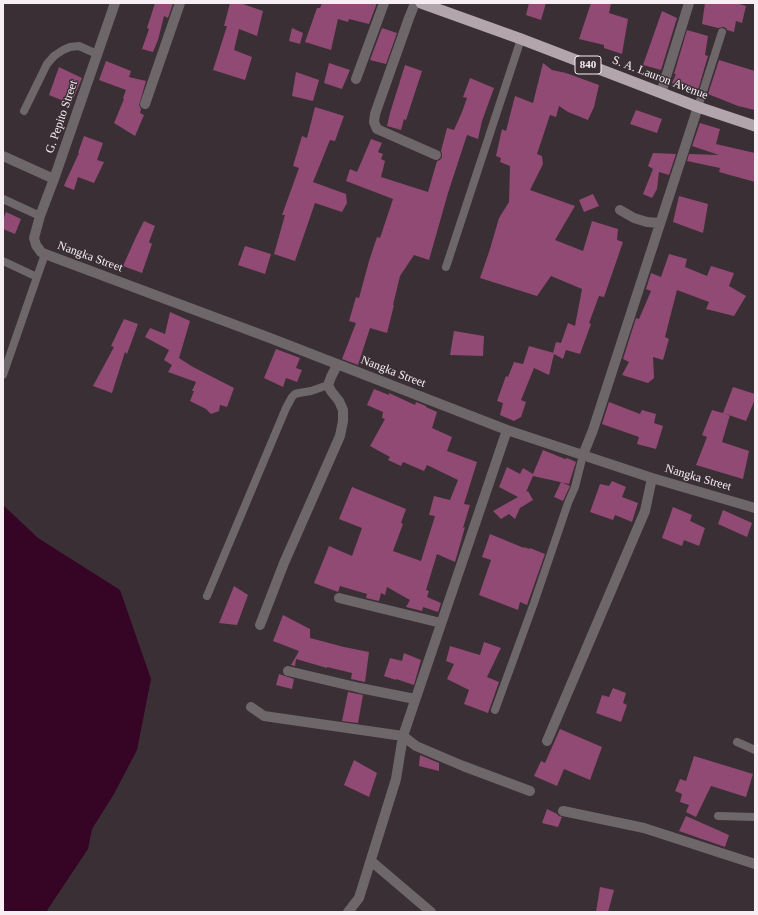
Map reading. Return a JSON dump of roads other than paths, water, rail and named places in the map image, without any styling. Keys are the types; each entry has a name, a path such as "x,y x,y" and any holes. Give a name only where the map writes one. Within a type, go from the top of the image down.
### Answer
{"highway":[{"name":"S. A. Lauron Avenue","path":"421,3 521,39 698,107 755,126"}],"street":[{"name":"G. Pepito Street","path":"34,238 40,216 54,180 115,3"},
{"path":"145,104 180,3"},
{"path":"356,79 384,3"},
{"path":"415,3 408,18 375,114 374,122 377,129 436,155"},
{"path":"661,93 689,3"},
{"path":"583,455 593,430 698,107"},
{"path":"3,156 54,180"},
{"path":"620,210 634,218 646,222 660,223"},
{"name":"Nangka Street","path":"34,238 38,249 45,254 270,338 507,430 652,478 755,508"},
{"path":"260,626 284,563 340,436 343,421 343,410 339,401 328,385 337,365"},
{"path":"348,912 359,898 396,779 403,736 507,430"},
{"path":"547,741 645,511 652,478"},
{"path":"339,598 441,623"},
{"path":"288,671 415,699"},
{"path":"251,707 264,716 403,736 416,746 463,766 530,791"},
{"path":"563,811 644,828 755,864"},
{"path":"371,861 431,912"}],"lane":[{"path":"698,107 722,32"},
{"path":"446,267 521,39"},
{"path":"24,111 47,64 54,56 70,47 79,46 97,54"},
{"path":"3,199 40,216"},
{"path":"3,375 45,254"},
{"path":"3,261 38,277"},
{"path":"207,596 292,397 295,394 311,391 328,385"},
{"path":"495,710 575,487 583,455"},
{"path":"737,742 755,750"},
{"path":"718,816 755,817"}]}
